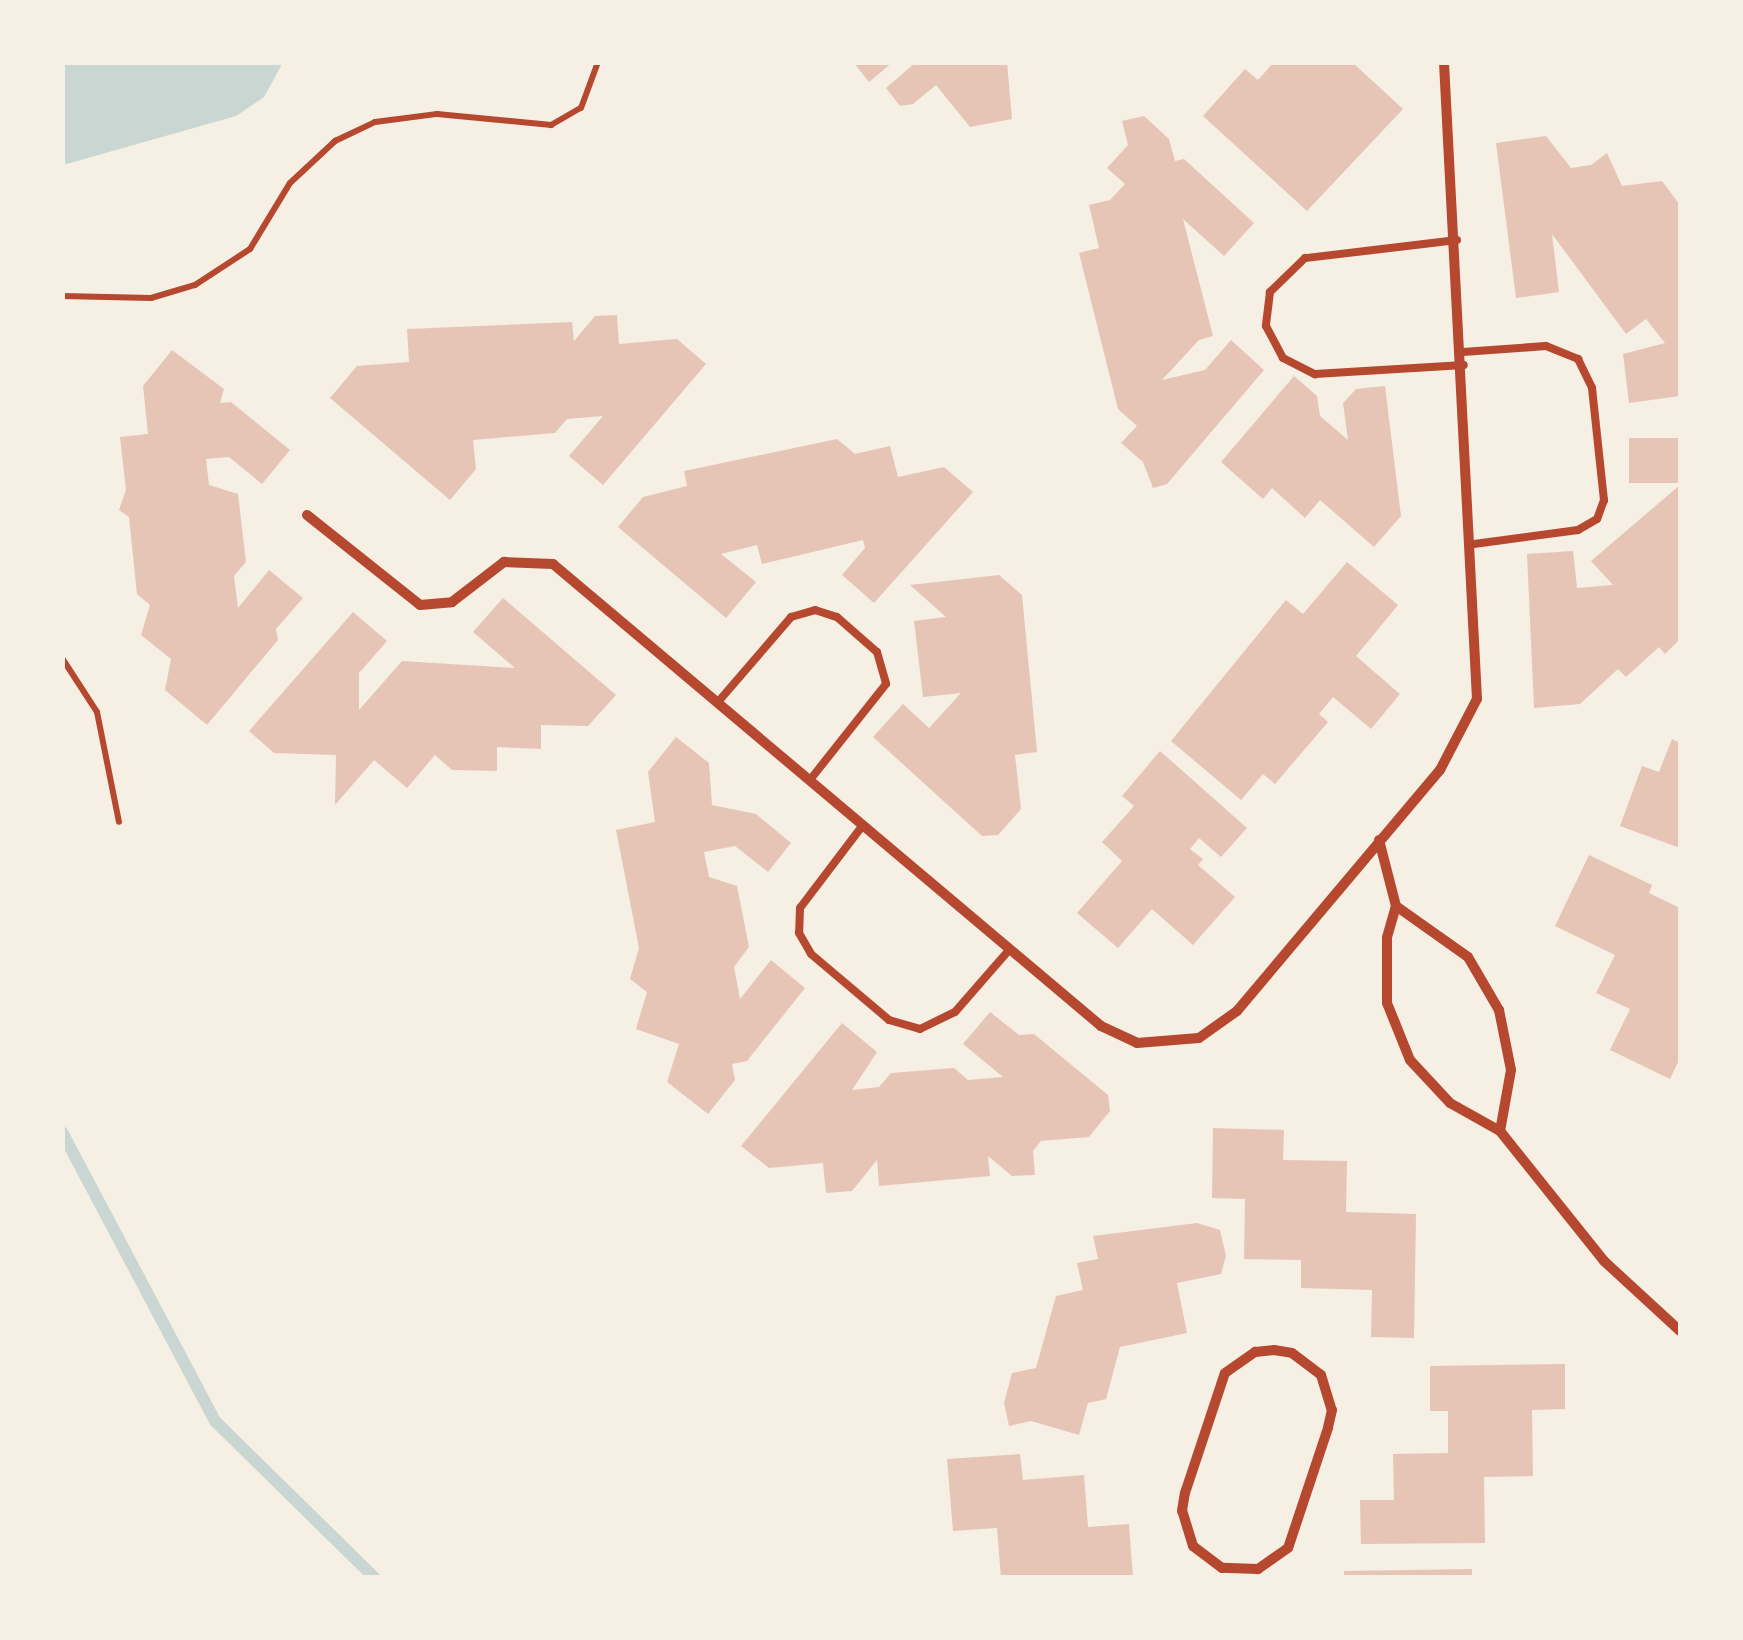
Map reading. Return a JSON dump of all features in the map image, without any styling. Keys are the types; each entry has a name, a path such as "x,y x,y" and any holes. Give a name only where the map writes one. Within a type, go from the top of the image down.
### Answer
{"street":[{"path":"306,515 420,605 452,602 504,562 553,564 1118,1036 1157,1045 1199,1038 1237,1011 1455,751 1477,699 1474,544 1444,62"},
{"path":"1380,840 1396,906 1384,970 1397,1034 1428,1083 1500,1131 1604,1262 1680,1331"},
{"path":"1396,906 1458,947 1499,1010 1511,1070 1500,1131"},
{"path":"1274,1350 1308,1362 1321,1376 1332,1410 1296,1532 1274,1561 1259,1573 1240,1572 1205,1560 1192,1546 1182,1511 1225,1373 1255,1352 1274,1350"}],"lane":[{"path":"1457,240 1305,258 1270,292 1266,326 1283,358 1315,374 1464,365"},
{"path":"1463,352 1546,346 1578,359 1592,388 1604,500 1596,519 1578,530 1474,544"},
{"path":"718,702 782,626 804,611 826,612 863,640 883,662 886,684 810,780"},
{"path":"863,825 806,895 798,920 811,954 850,987 890,1020 933,1026 955,1012 1010,949"}],"path":[{"path":"62,296 151,298 194,286 250,249 290,183 335,140 375,122 437,114 551,125 582,108 598,62"},
{"path":"62,658 98,712 119,822"}],"shaded area":[{"path":"63,62 280,62 281,66 264,97 236,116 63,165"}],"building":[{"path":"853,62 893,62 869,82"},
{"path":"916,62 1007,62 1012,119 970,127 936,85 913,104 900,106 886,88"},
{"path":"1274,62 1352,62 1403,109 1307,211 1203,116 1245,69 1258,80"},
{"path":"1144,116 1169,139 1175,161 1184,159 1254,223 1224,256 1183,219 1213,336 1199,340 1162,380 1205,370 1231,340 1264,370 1167,484 1153,488 1143,462 1121,443 1137,426 1118,409 1079,253 1099,248 1089,205 1110,200 1125,184 1107,168 1128,145 1122,121"},
{"path":"1546,136 1571,168 1591,165 1607,153 1622,186 1662,181 1680,205 1680,396 1629,403 1623,354 1665,343 1646,319 1626,334 1552,234 1559,292 1516,298 1496,143"},
{"path":"617,315 619,344 677,339 706,364 603,485 569,456 603,416 567,419 555,433 473,440 476,469 450,500 330,398 357,366 409,362 407,329 572,322 574,341 595,316"},
{"path":"172,350 224,389 220,403 231,402 290,450 262,484 229,457 206,459 209,485 238,494 246,562 234,576 238,608 269,570 303,598 276,629 278,640 207,725 165,690 171,659 141,635 150,605 137,594 129,517 119,510 126,490 120,437 148,434 143,386"},
{"path":"1294,376 1317,396 1320,416 1348,440 1343,403 1356,389 1385,386 1401,516 1374,547 1320,500 1305,518 1272,488 1263,499 1221,462"},
{"path":"1629,438 1680,438 1680,483 1629,483"},
{"path":"837,439 855,454 890,446 898,477 944,467 973,492 874,603 842,575 865,548 863,540 762,564 757,545 721,554 756,582 726,618 618,527 643,497 687,486 684,471"},
{"path":"1680,485 1680,639 1665,654 1659,647 1626,677 1618,669 1580,704 1534,708 1527,554 1573,551 1577,588 1613,585 1591,561"},
{"path":"1347,562 1398,605 1356,656 1400,694 1371,729 1333,697 1319,714 1328,722 1275,784 1263,774 1241,800 1171,741 1286,600 1303,614"},
{"path":"999,575 1022,595 1037,752 1015,755 1021,809 998,835 982,836 873,737 903,704 929,728 961,693 923,697 914,621 946,617 910,585"},
{"path":"503,598 616,695 588,726 541,725 541,749 497,747 497,771 452,770 435,755 407,788 374,760 335,805 336,755 274,753 249,731 353,612 387,641 359,673 359,710 402,661 515,668 473,632"},
{"path":"676,737 709,763 712,805 756,814 791,843 768,872 735,846 704,852 709,877 737,886 749,947 734,967 740,999 771,960 805,988 747,1061 732,1064 735,1080 708,1114 667,1082 679,1044 636,1029 647,992 630,979 639,948 616,830 655,822 648,772"},
{"path":"1672,739 1680,743 1680,848 1620,826 1642,766 1659,772"},
{"path":"1160,751 1247,828 1221,857 1199,838 1190,849 1203,859 1198,865 1235,897 1193,945 1152,909 1118,948 1077,913 1122,861 1102,842 1134,806 1122,796"},
{"path":"1589,855 1652,885 1649,893 1680,908 1680,1058 1670,1079 1610,1050 1630,1009 1596,993 1615,955 1555,926"},
{"path":"990,1012 1019,1035 1034,1034 1108,1095 1110,1111 1089,1137 1041,1141 1033,1151 1035,1175 1012,1176 988,1156 990,1176 879,1186 877,1160 852,1191 826,1193 823,1163 769,1168 741,1146 842,1023 877,1052 852,1090 879,1087 891,1073 954,1068 968,1080 1003,1077 963,1044"},
{"path":"1213,1128 1284,1130 1283,1160 1347,1161 1346,1212 1416,1214 1414,1338 1371,1337 1372,1290 1301,1288 1301,1260 1244,1259 1245,1199 1212,1198"},
{"path":"1197,1223 1220,1230 1226,1256 1221,1274 1177,1283 1187,1333 1120,1347 1106,1399 1088,1403 1079,1435 1031,1421 1009,1426 1004,1403 1012,1373 1036,1368 1056,1296 1083,1290 1077,1263 1098,1259 1093,1236"},
{"path":"1565,1364 1565,1409 1532,1410 1533,1476 1484,1477 1485,1543 1361,1544 1360,1500 1394,1500 1393,1454 1448,1453 1448,1411 1430,1411 1430,1366"},
{"path":"1020,1454 1023,1480 1084,1475 1088,1527 1129,1524 1133,1578 1001,1578 997,1528 953,1531 947,1459"},
{"path":"1472,1569 1472,1578 1344,1578 1344,1571"}],"waterway":[{"path":"62,1132 215,1421 375,1578"}]}
